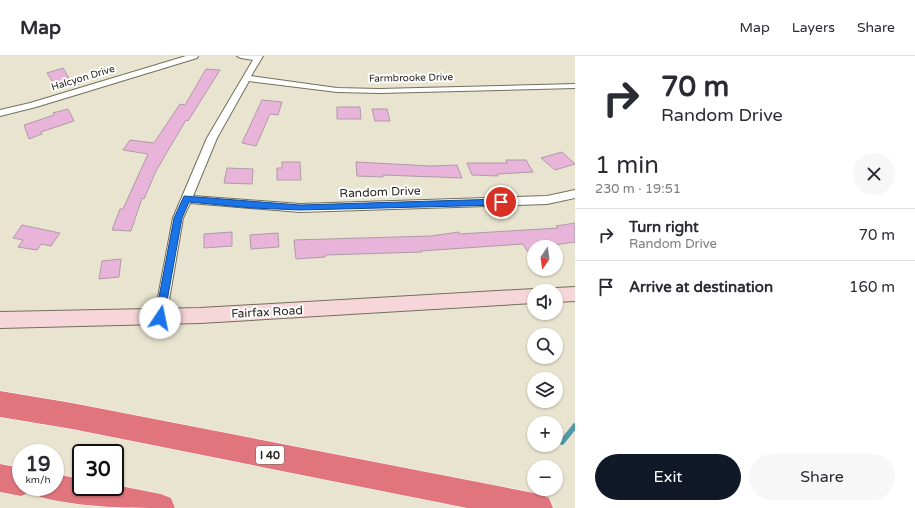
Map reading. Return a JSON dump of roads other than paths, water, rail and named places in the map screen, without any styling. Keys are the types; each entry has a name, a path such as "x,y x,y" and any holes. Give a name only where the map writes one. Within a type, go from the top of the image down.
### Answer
{"highway":[{"name":"I 40","path":"0,404 72,416 539,508"},
{"path":"0,478 12,480"},
{"path":"64,490 161,508"}],"street":[{"name":"Halcyon Drive","path":"0,113 33,105 194,56"},
{"path":"160,318 178,218 212,138 259,57 241,56"},
{"name":"Farmbrooke Drive","path":"248,78 337,90 575,86"},
{"name":"Random Drive","path":"186,198 252,205 300,208 547,200 575,194"},
{"path":"563,295 575,294"},
{"name":"Fairfax Road","path":"0,320 74,321 160,318 527,296"}],"waterway":[{"path":"563,441 575,426"}]}
